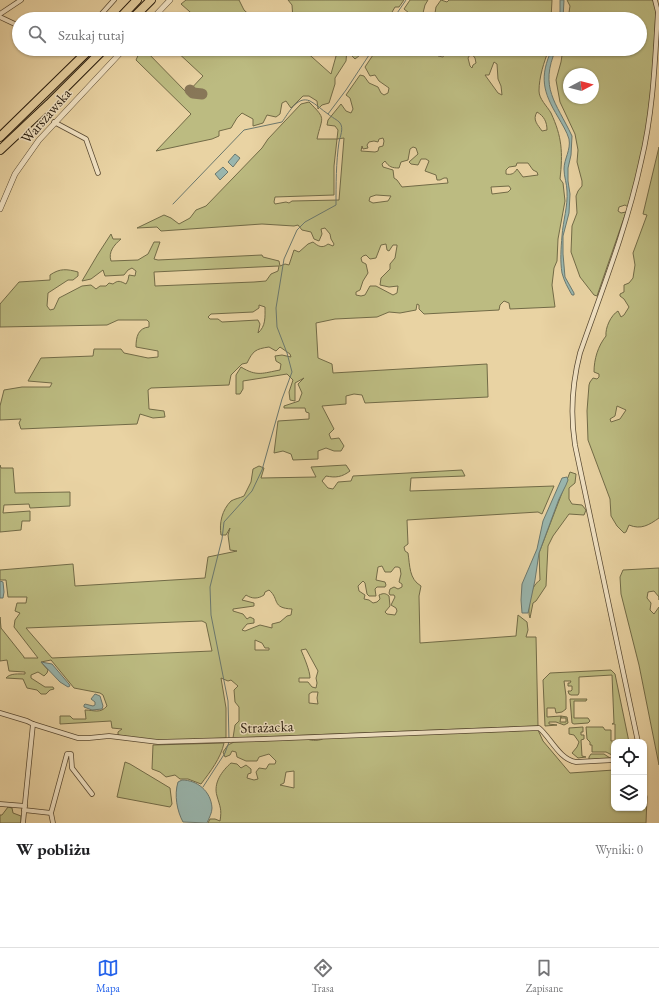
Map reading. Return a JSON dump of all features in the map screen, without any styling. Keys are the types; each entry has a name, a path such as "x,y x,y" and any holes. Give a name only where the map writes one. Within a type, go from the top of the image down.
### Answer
{"highway":[{"path":"126,12 137,0"},
{"path":"139,12 150,0"},
{"path":"0,136 83,56"},
{"path":"0,150 50,104 97,56"}],"street":[{"path":"12,22 0,16 21,0"},
{"path":"103,12 114,0"},
{"path":"159,12 170,0"},
{"path":"637,739 575,445 572,404 576,369 580,353 632,201 642,161 653,94 658,12 655,0"},
{"name":"Warszawska","path":"0,209 12,182 24,161 39,140 54,122 117,56"},
{"path":"54,122 86,139 98,173"},
{"name":"Strażacka","path":"0,712 78,738 108,736 158,742 226,741 539,728 556,748 570,761 611,760"},
{"path":"23,823 33,724"},
{"path":"52,823 52,813 67,754 71,754 72,768 92,794"},
{"path":"0,804 52,813"}],"shaded area":[{"path":"186,0 239,0 246,12 190,12 181,4"},
{"path":"288,0 404,0 399,7 395,7 392,12 292,12 292,5"},
{"path":"410,0 428,0 423,12 408,12 404,9"},
{"path":"441,0 447,2 449,0 552,0 551,12 435,12 436,7"},
{"path":"567,0 653,0 656,10 651,90 642,151 628,207 625,205 619,207 618,211 621,213 626,212 597,296 594,295 580,277 571,252 572,226 577,213 576,196 582,186 582,181 577,162 578,150 575,134 560,102 556,80 562,56 647,56 647,12 569,12 570,6"},
{"path":"138,56 151,56 187,93 203,76 182,56 311,56 331,74 336,56 346,56 346,61 335,78 335,84 329,103 322,105 318,109 317,101 309,96 303,96 291,108 286,101 282,103 280,114 276,117 267,115 263,123 253,126 253,119 242,113 231,128 219,131 219,136 212,139 156,151 191,114 136,60"},
{"path":"352,56 359,56 355,59"},
{"path":"372,56 469,56 468,58 472,68 476,63 473,56 547,56 541,75 539,94 551,113 561,145 560,179 563,183 565,201 558,239 557,261 554,268 552,285 555,307 510,309 509,303 504,301 500,305 499,310 424,314 419,309 419,305 417,304 416,310 400,313 389,312 377,317 335,319 316,323 318,358 332,364 333,373 487,364 488,397 365,403 362,395 354,394 346,396 346,404 322,406 334,429 329,434 331,439 339,438 344,446 341,451 334,451 326,448 318,451 318,459 293,460 291,454 283,451 274,453 278,421 309,419 309,413 306,412 305,408 284,408 284,406 299,401 302,393 298,384 304,378 295,383 295,401 290,400 289,392 293,380 287,374 243,381 243,389 240,394 236,394 236,375 241,367 256,373 280,370 281,364 276,361 275,356 282,355 291,357 290,354 280,347 276,351 269,347 257,350 253,353 247,363 242,364 231,375 229,385 151,388 148,390 149,409 164,411 165,417 153,418 140,414 137,424 21,429 19,423 21,419 0,420 0,406 4,390 22,387 50,387 52,383 28,381 41,358 93,356 94,349 121,349 124,353 148,358 158,357 158,351 136,347 138,334 142,329 149,327 149,322 147,320 118,320 107,325 0,327 0,304 19,282 50,280 50,275 60,270 78,272 78,276 73,280 68,280 48,293 47,306 50,310 54,309 59,298 82,286 91,285 96,289 100,286 106,286 109,283 113,284 118,281 126,284 129,275 135,276 136,271 132,268 124,275 105,276 103,270 91,279 82,281 111,234 113,239 121,239 112,249 110,255 111,261 138,260 148,254 154,242 160,242 154,259 158,260 262,255 263,257 279,261 280,266 285,264 289,265 294,250 299,252 308,244 313,242 320,246 328,244 333,246 334,244 330,234 325,228 321,229 322,234 319,241 314,239 311,232 302,230 298,225 262,224 161,231 157,227 137,228 164,215 179,224 190,218 196,210 206,206 262,148 268,139 301,104 309,102 321,116 322,119 317,139 337,139 338,130 335,126 327,125 328,120 341,104 346,111 351,113 353,109 350,98 346,95 360,75 364,76 369,83 378,87 384,95 388,93 389,88 379,81 375,75 370,76 365,67","holes":["494,62 497,64 498,79 501,86 502,95 498,93 485,75 489,75","537,112 542,115 545,120 547,130 542,131 535,118","344,138 339,200 292,201 289,203 286,202 275,204 275,197 334,195 334,166 337,139","383,138 384,141 383,146 379,147 378,151 361,151 362,146 363,149 368,148 367,145 369,142 378,142 379,139","413,147 416,148 418,154 409,162 411,164 418,165 421,159 426,159 429,161 425,171 436,175 437,180 447,178 448,183 402,187 394,178 393,170 383,167 382,164 385,161 391,167 399,168 401,162 408,160 410,149","517,163 528,163 538,175 523,177 517,169 514,173 506,174 506,170 509,167 516,166","509,186 511,189 508,192 492,194 491,187","376,195 391,196 388,201 373,203 369,201 370,197","386,244 387,250 389,251 393,245 397,245 395,258 390,264 390,269 381,278 380,285 389,287 398,286 397,293 393,295 376,286 370,286 365,295 356,295 356,292 360,290 368,273 366,264 362,262 361,258 366,255 370,259 376,258 381,245","279,266 278,271 271,274 266,281 155,286 154,272","259,305 265,307 264,324 258,333 260,324 258,320 222,322 218,319 210,319 208,317 211,314 253,312 259,308"]},
{"path":"659,147 659,518 652,523 641,527 629,525 624,533 617,526 611,516 610,499 588,440 587,411 590,382 593,378 597,379 599,377 599,374 594,372 599,348 606,336 608,326 615,313 618,311 621,317 629,307 620,294 624,292 624,285 629,283 633,278 635,265 633,253 647,215 643,214","holes":["617,406 626,410 620,419 611,422 610,419 615,416"]},
{"path":"0,465 1,468 13,468 15,493 70,492 70,506 30,508 29,504 4,505 3,513 30,511 30,521 22,521 21,530 0,532"},
{"path":"346,465 350,471 347,473 342,476 326,476 322,481 328,488 333,489 338,482 351,481 353,476 462,470 465,476 411,478 410,491 554,486 542,514 538,512 407,520 408,544 404,547 405,551 408,553 412,576 421,586 419,596 420,643 516,636 518,615 527,622 528,630 526,637 536,637 538,726 233,738 235,725 239,721 239,707 235,702 234,690 238,686 231,680 228,681 221,678 226,708 226,738 152,741 118,735 118,732 122,729 112,728 111,721 60,724 60,716 70,716 73,719 86,719 85,710 99,711 107,706 103,695 100,693 74,688 51,660 41,662 48,670 44,676 38,672 31,675 31,678 45,687 53,687 54,689 50,690 46,694 41,694 37,690 27,688 23,679 6,678 12,675 25,674 25,672 9,671 7,660 0,661 0,617 1,628 24,658 38,658 14,627 15,620 20,613 15,611 17,603 26,603 27,597 8,597 6,580 0,580 0,570 73,564 75,586 205,578 208,557 237,551 230,550 228,535 230,528 226,535 221,535 220,526 225,508 231,501 244,496 251,482 253,469 259,466 264,468 261,478 316,477 311,467","holes":["382,566 385,572 391,572 395,567 400,568 401,574 399,582 402,584 402,587 398,589 394,587 390,589 389,593 395,597 391,605 396,608 397,611 395,615 387,614 385,612 390,606 388,595 379,595 380,599 373,603 364,599 365,595 359,591 358,586 363,581 369,596 376,596 375,589 377,587 385,587 385,582 376,580 378,567","269,590 278,605 292,609 291,615 287,616 280,622 272,624 272,628 260,625 245,631 242,630 247,624 254,623 254,619 250,617 247,619 243,614 233,611 233,609 254,606 254,603 242,600 246,595 255,598 264,595 265,592","202,621 206,623 212,651 52,658 26,628","255,640 262,643 265,648 269,648 269,650 255,650","306,649 318,671 316,688 312,687 308,682 299,682 299,678 310,678 301,650","312,692 318,692 318,704 309,703 309,694"]},
{"path":"570,472 576,474 575,483 569,488 569,499 572,504 582,505 586,510 584,515 569,514 553,536 548,546 546,586 533,603 530,618 530,596 533,588 540,580 539,553"},
{"path":"659,568 659,597 654,591 648,592 647,598 651,603 650,610 654,614 659,607 659,765 639,665 621,594 620,577 623,570"},
{"path":"611,670 615,674 628,739 615,739 615,724 612,724 614,723 612,675 579,677 578,695 569,694 568,691 572,690 572,686 568,686 568,683 571,681 564,681 566,709 562,712 556,713 555,708 547,708 547,717 561,716 567,717 568,723 564,725 556,722 549,722 549,724 557,725 545,726 543,680 550,673","holes":["561,716 561,718 566,718 566,722 560,722"]},
{"path":"570,699 587,699 586,701 574,701 574,718 588,718 590,721 588,723 572,723"},
{"path":"583,727 583,732 581,732 581,735 584,735 584,739 581,740 582,756 586,757 578,758 572,753 579,742 574,735 569,734 569,728"},
{"path":"586,727 603,727 605,730 611,730 611,754 606,752 592,752 592,745 590,745 590,742 587,739"},
{"path":"538,730 543,741 570,773 611,770 611,811 646,811 646,823 208,823 210,819 220,821 221,811 216,786 224,770 231,763 237,764 241,768 246,765 251,769 251,773 248,774 247,778 254,780 258,779 256,772 259,768 266,769 269,764 275,764 276,761 269,754 259,757 257,761 246,761 237,757 236,752 232,751 230,755 225,757 223,752 228,745 234,742 307,739 320,740 324,738","holes":["294,771 294,788 280,785 284,783 286,772"]},
{"path":"224,743 218,759 201,784 188,779 180,779 175,775 166,777 160,772 152,769 153,745"},
{"path":"591,754 604,754 610,758 589,760"},
{"path":"125,762 170,788 172,804 170,807 117,797"},
{"path":"8,807 12,808 13,813 21,816 21,823 0,823 0,815 2,815"}],"water":[{"path":"560,0 564,0 563,12 560,12"},
{"path":"549,56 554,56 549,74 549,85 555,104 572,136 571,155 568,168 570,194 569,213 563,236 563,254 565,277 574,295 572,295 564,279 561,259 561,245 567,197 564,169 569,147 569,139 546,92 544,76"},
{"path":"235,154 240,158 233,167 228,162"},
{"path":"223,167 228,172 220,180 215,174"},
{"path":"567,477 568,480 559,499 539,553 528,613 522,613 522,584 537,549 543,521 562,478"},
{"path":"0,581 3,582 3,598 0,598"},
{"path":"41,662 52,664 70,686 68,687 60,682"},
{"path":"95,694 100,696 103,706 102,709 92,710 84,707 85,704 95,705 95,702 91,699"},
{"path":"182,780 198,784 209,796 212,810 207,823 183,822 179,813 176,797 178,782"}],"waterway":[{"path":"398,12 406,0"},
{"path":"173,204 244,130 282,122 293,106 305,100 310,101 328,114 368,56"},
{"path":"229,739 228,701 211,615 210,587 222,539 224,522 252,491 262,470 282,399 292,372 287,353 277,327 276,308 284,259 297,230 305,222 336,205 337,158 342,127 339,122 328,114"},
{"path":"203,787 225,753 229,742"}],"taxiway":[{"path":"190,90 193,93 202,94"}]}
